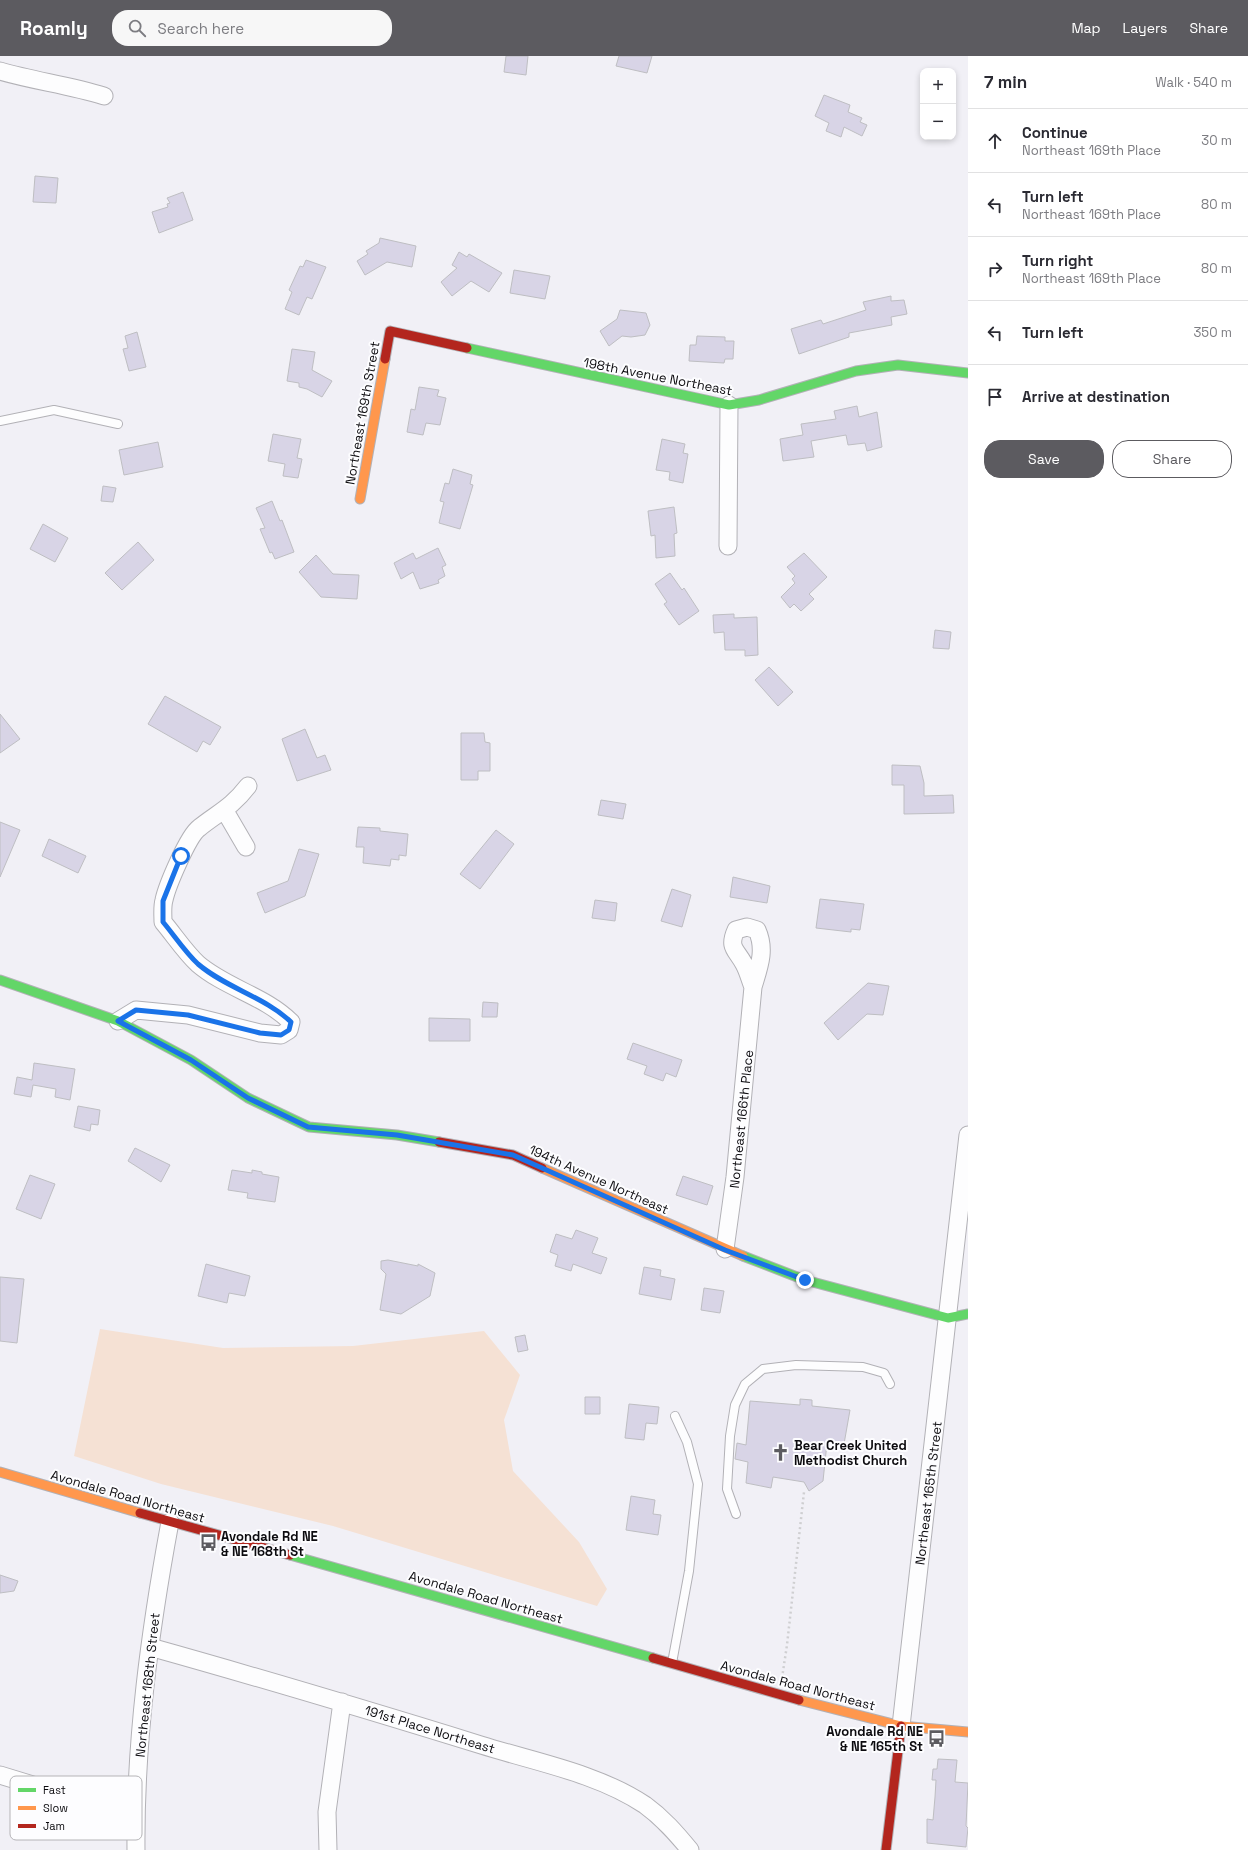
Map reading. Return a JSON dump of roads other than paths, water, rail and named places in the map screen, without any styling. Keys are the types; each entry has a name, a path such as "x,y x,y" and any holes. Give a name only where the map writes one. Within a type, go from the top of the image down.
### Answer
{"street":[{"path":"0,71 31,80 78,88 104,96"},
{"name":"198th Avenue Northeast","path":"390,332 595,378 729,405 759,400 856,371 898,365 968,373"},
{"name":"Northeast 169th Street","path":"360,499 390,332"},
{"path":"728,546 729,405"},
{"path":"118,1021 136,1010 188,1015 260,1033 281,1035 289,1030 291,1022 281,1012 227,983 198,964 163,922 163,901 181,856 197,829 226,811 239,799 248,786"},
{"path":"226,811 246,847"},
{"name":"194th Avenue Northeast","path":"0,980 118,1021 191,1060 248,1098 308,1127 397,1135 513,1155 725,1250 805,1280 948,1318 968,1314"},
{"name":"Northeast 166th Place","path":"725,1250 735,1177 753,987"},
{"name":"Northeast 165th Street","path":"886,1850 968,1135"},
{"name":"Avondale Road Northeast","path":"0,1472 170,1522 779,1694 901,1726 968,1732"},
{"name":"Northeast 168th Street","path":"138,1776 141,1723 150,1647 170,1522"},
{"name":"191st Place Northeast","path":"150,1647 342,1702 565,1770 608,1786 644,1805 667,1822 690,1850"},
{"path":"328,1850 327,1812 342,1702"},
{"path":"0,1775 10,1778"}],"lane":[{"path":"0,420 54,410 118,424"},
{"path":"736,1514 727,1489 730,1436 735,1405 745,1384 762,1369 796,1365 863,1367 884,1373 890,1384"},
{"path":"672,1664 689,1571 698,1484 687,1442 675,1416"}],"place":[{"name":"Bear Creek United Methodist Church","path":"781,1452"},
{"name":"Avondale Rd NE & NE 168th St","path":"208,1543"},
{"name":"Avondale Rd NE & NE 165th St","path":"936,1738"}]}
